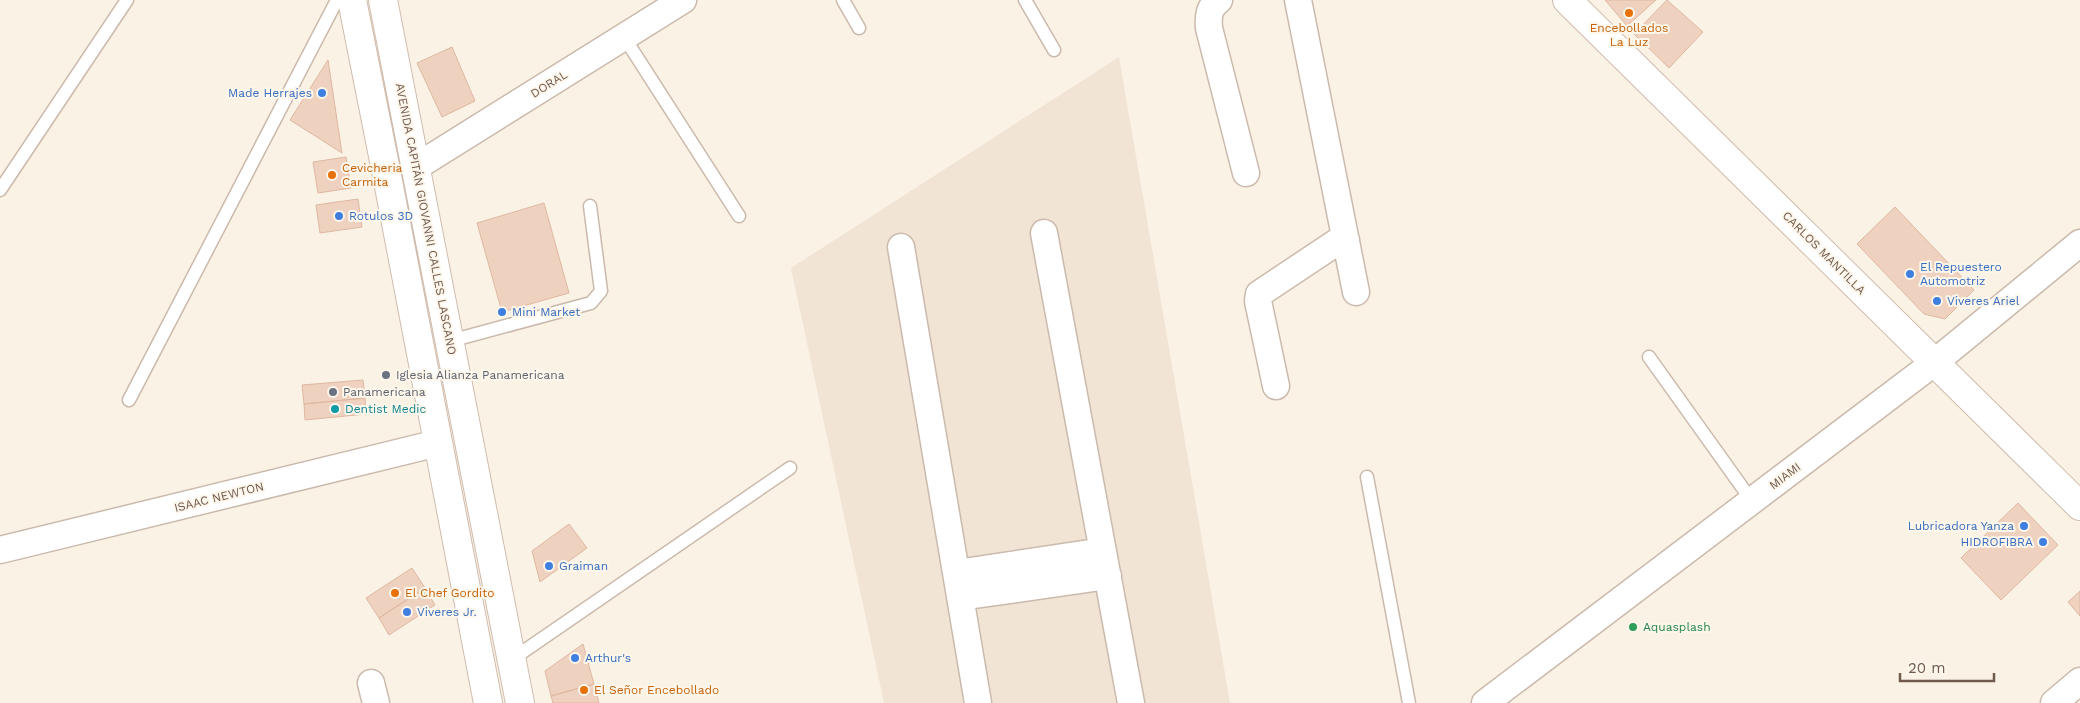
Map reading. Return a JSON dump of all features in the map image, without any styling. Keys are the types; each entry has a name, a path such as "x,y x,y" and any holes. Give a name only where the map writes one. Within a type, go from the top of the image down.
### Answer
{"main road":[{"path":"352,0 488,703"},
{"name":"AVENIDA CAPITÁN GIOVANNI CALLES LASCANO","path":"383,0 520,703"},
{"name":"CARLOS MANTILLA","path":"1567,0 2080,506"}],"street":[{"name":"DORAL","path":"416,167 683,0"},
{"path":"1219,0 1213,4 1209,12 1209,28 1246,173"},
{"path":"1298,0 1356,292"},
{"path":"1044,233 1131,703"},
{"path":"1276,386 1258,301 1259,294 1337,242 1346,240"},
{"name":"MIAMI","path":"1485,703 1934,362 2080,243"},
{"path":"901,247 978,703"},
{"name":"ISAAC NEWTON","path":"0,550 438,443"},
{"path":"958,585 1103,551"},
{"path":"958,585 1108,576"},
{"path":"2054,703 2080,681"}],"lane":[{"path":"0,190 127,0"},
{"path":"129,400 337,0"},
{"path":"843,0 859,28"},
{"path":"1025,0 1054,50"},
{"path":"624,37 739,216"},
{"path":"450,341 591,303 601,291 590,206"},
{"path":"1649,357 1752,501"},
{"path":"511,660 790,468"},
{"path":"1367,477 1409,703"}],"shaded area":[{"path":"1119,57 1230,703 884,703 791,268"}],"building":[{"name":"Encebollados La Luz","path":"1605,0 1656,0 1627,26"},
{"path":"1667,0 1703,32 1669,68 1634,34"},
{"path":"452,47 475,101 442,117 417,63"},
{"path":"328,60 342,153 290,120"},
{"name":"Cevicheria Carmita","path":"346,157 351,188 318,193 313,162"},
{"name":"Rotulos 3D","path":"358,199 362,227 320,233 316,205"},
{"path":"544,203 569,293 502,312 477,223"},
{"path":"1895,207 1974,290 1945,319 1924,314 1857,244"},
{"name":"Panamericana","path":"363,380 365,398 304,404 302,385"},
{"name":"Dentist Medic","path":"365,398 366,414 305,420 304,404"},
{"path":"2018,503 2058,545 2001,600 1961,558"},
{"name":"Graiman","path":"569,524 587,548 540,582 532,551"},
{"name":"El Chef Gordito","path":"412,568 425,588 379,618 366,598"},
{"name":"Viveres Jr.","path":"425,588 435,605 389,635 379,618"},
{"path":"2080,591 2080,616 2068,602"},
{"name":"Arthur's","path":"583,644 594,684 551,696 545,671"},
{"name":"El Señor Encebollado","path":"594,684 599,703 553,703 551,696"}],"place":[{"name":"Encebollados La Luz","path":"1629,13"},
{"name":"Made Herrajes","path":"322,93"},
{"name":"Cevicheria Carmita","path":"332,175"},
{"name":"Rotulos 3D","path":"339,216"},
{"name":"El Repuestero Automotriz","path":"1910,274"},
{"name":"Viveres Ariel","path":"1937,301"},
{"name":"Mini Market","path":"502,312"},
{"name":"Iglesia Alianza Panamericana","path":"386,375"},
{"name":"Panamericana","path":"333,392"},
{"name":"Dentist Medic","path":"335,409"},
{"name":"Lubricadora Yanza","path":"2024,526"},
{"name":"HIDROFIBRA","path":"2043,542"},
{"name":"Graiman","path":"549,566"},
{"name":"El Chef Gordito","path":"395,593"},
{"name":"Viveres Jr.","path":"407,612"},
{"name":"Aquasplash","path":"1633,627"},
{"name":"Arthur's","path":"575,658"},
{"name":"El Señor Encebollado","path":"584,690"}]}
